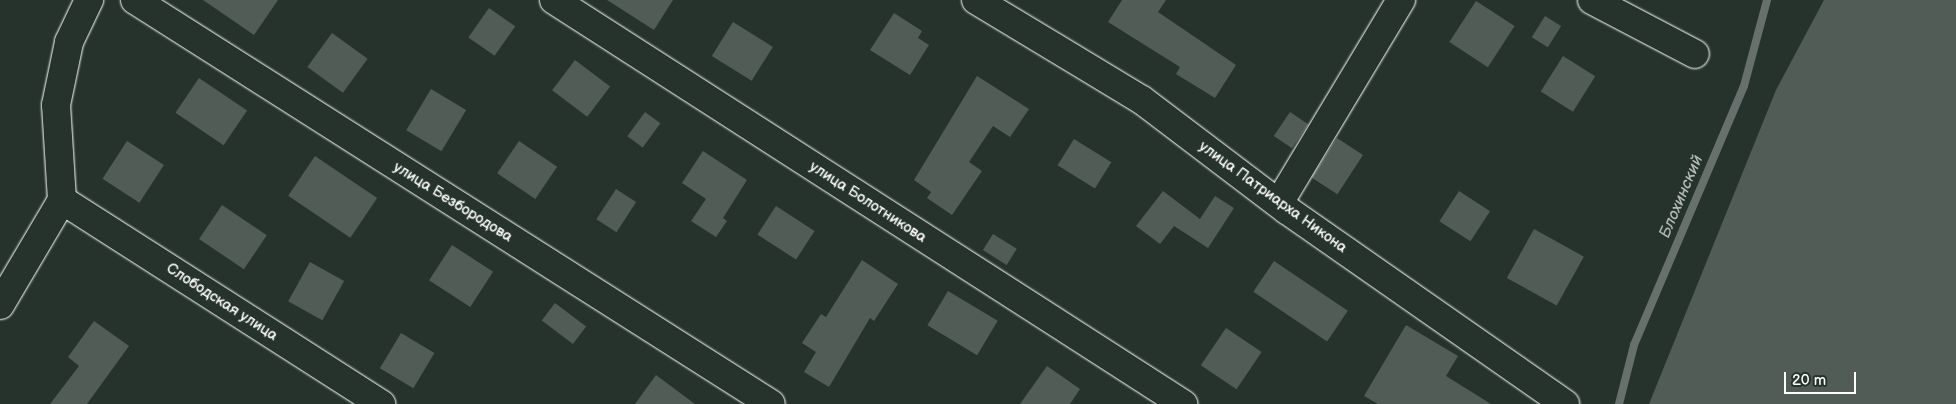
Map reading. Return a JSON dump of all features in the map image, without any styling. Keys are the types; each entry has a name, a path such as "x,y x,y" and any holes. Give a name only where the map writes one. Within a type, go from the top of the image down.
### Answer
{"street":[{"path":"0,305 62,200 56,105 69,42 89,0"},
{"name":"улица Безбородова","path":"135,0 770,404"},
{"name":"улица Болотникова","path":"554,0 1183,404"},
{"name":"улица Патриарха Никона","path":"976,0 1142,100 1278,203 1565,404"},
{"path":"1278,203 1401,0"},
{"path":"1592,0 1695,54"},
{"name":"Слободская улица","path":"62,200 381,404"}],"building":[{"path":"203,0 278,0 254,35"},
{"path":"607,0 673,0 654,30"},
{"path":"1122,0 1166,0 1158,12 1236,65 1215,98 1176,74 1180,67 1108,22"},
{"path":"1824,0 1956,0 1956,404 1649,404 1776,90"},
{"path":"1476,1 1515,26 1488,67 1449,42"},
{"path":"489,8 515,26 495,56 468,37"},
{"path":"894,13 922,31 918,38 929,45 910,75 870,50"},
{"path":"1545,16 1561,26 1548,47 1532,37"},
{"path":"733,22 773,47 752,81 712,56"},
{"path":"332,33 368,59 343,93 307,67"},
{"path":"1563,56 1595,76 1573,112 1541,92"},
{"path":"575,60 610,86 587,117 552,90"},
{"path":"977,76 1029,109 1010,137 993,126 969,162 982,171 952,215 927,198 931,192 914,180"},
{"path":"199,78 247,110 224,145 176,113"},
{"path":"431,89 466,110 441,151 406,130"},
{"path":"645,112 660,123 643,147 627,136"},
{"path":"1290,112 1308,124 1292,148 1274,136"},
{"path":"1337,138 1363,155 1337,194 1311,177"},
{"path":"1074,139 1111,162 1095,189 1058,165"},
{"path":"127,141 164,165 139,203 102,179"},
{"path":"519,141 557,167 535,199 497,173"},
{"path":"703,151 747,180 723,218 727,221 716,237 691,221 706,199 682,183"},
{"path":"315,156 377,198 350,238 288,196"},
{"path":"616,189 636,202 617,232 596,219"},
{"path":"1163,191 1200,219 1215,196 1234,208 1208,248 1174,226 1160,244 1136,226"},
{"path":"1459,191 1490,211 1470,241 1439,221"},
{"path":"222,205 267,235 244,269 199,239"},
{"path":"776,206 815,231 796,260 757,235"},
{"path":"1534,229 1584,257 1557,306 1507,278"},
{"path":"993,234 1017,249 1007,265 983,250"},
{"path":"452,245 493,272 470,307 429,280"},
{"path":"862,260 898,284 874,321 870,318 829,387 804,372 816,352 802,343 821,314 826,317"},
{"path":"1274,261 1348,311 1327,341 1253,292"},
{"path":"310,262 344,281 322,320 288,301"},
{"path":"948,291 998,321 977,355 927,325"},
{"path":"555,303 586,326 573,344 542,321"},
{"path":"94,321 129,346 87,404 50,404 79,366 68,357"},
{"path":"1406,325 1458,356 1446,376 1491,404 1378,404 1364,396"},
{"path":"1226,328 1262,352 1236,389 1201,365"},
{"path":"401,333 434,353 413,388 380,368"},
{"path":"1047,366 1080,389 1070,404 1020,404"},
{"path":"656,375 695,404 635,404"}],"waterway":[{"name":"Блохинский","path":"1619,404 1634,345 1744,86 1767,0"}]}
